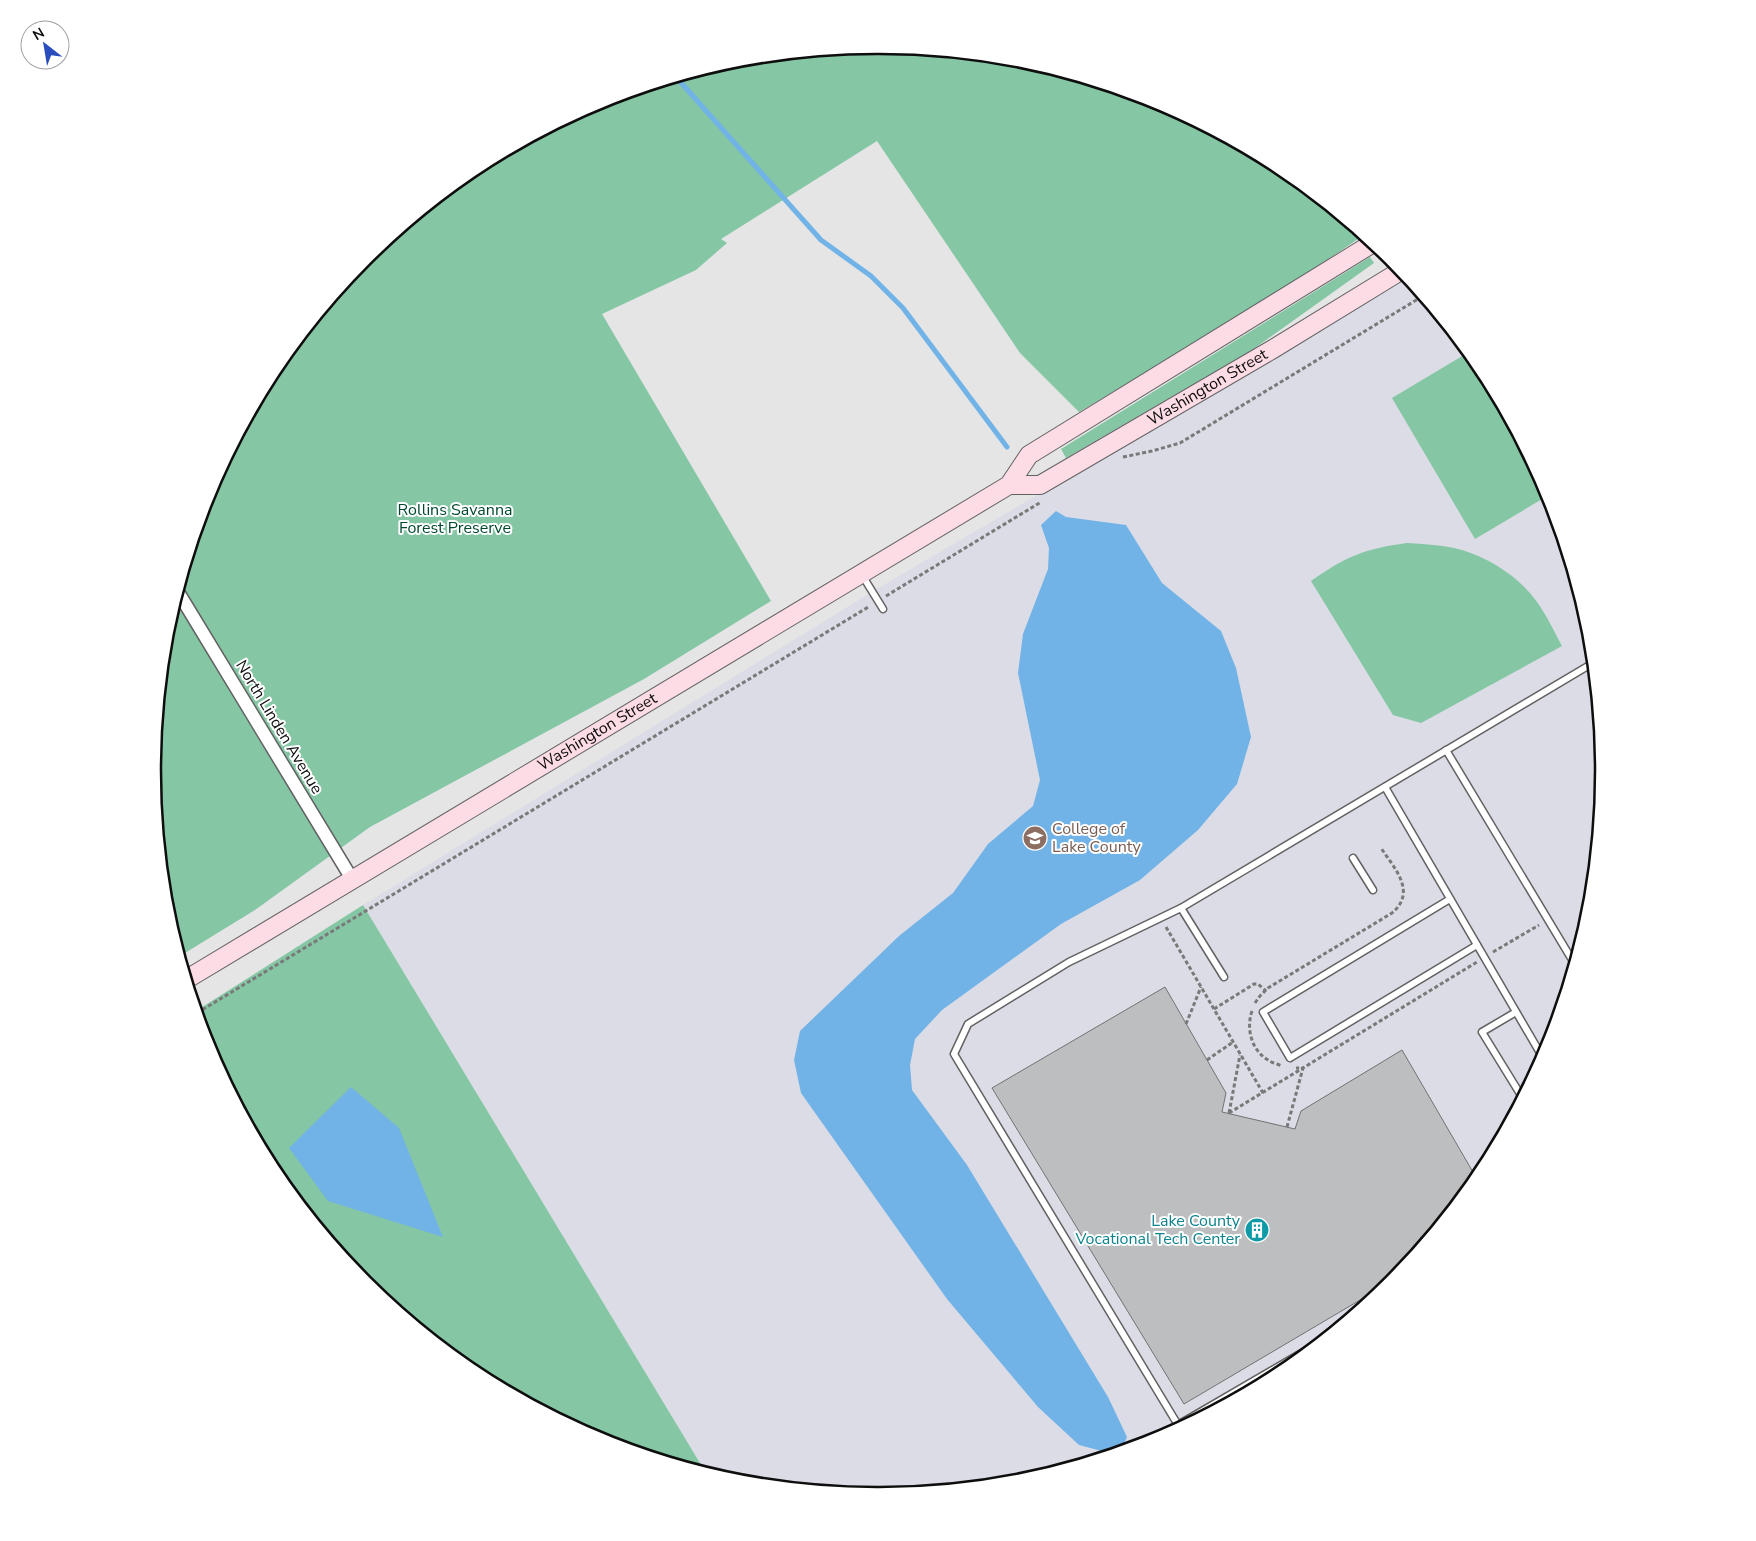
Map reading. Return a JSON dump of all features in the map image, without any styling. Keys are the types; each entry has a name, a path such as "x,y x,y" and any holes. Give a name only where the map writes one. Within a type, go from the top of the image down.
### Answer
{"main road":[{"name":"Washington Street","path":"192,976 352,878 1009,485 1029,455 1367,247"},
{"name":"Washington Street","path":"1009,485 1040,485 1273,349 1395,274"}],"street":[{"name":"North Linden Avenue","path":"183,599 352,878"}],"lane":[{"path":"862,574 884,608"},
{"path":"1176,1422 954,1054 968,1024 1069,962 1181,908 1587,666"},
{"path":"1446,750 1570,956"},
{"path":"1384,787 1538,1050"},
{"path":"1353,858 1373,890"},
{"path":"1450,899 1263,1012 1290,1058 1477,945"},
{"path":"1181,908 1224,977"},
{"path":"1516,1012 1482,1032 1519,1092"}],"path":[{"path":"1116,460 1124,456 1180,443 1418,299"},
{"path":"202,1010 1038,503"},
{"path":"1160,918 1263,1093"},
{"path":"1240,1053 1229,1113 1548,920"},
{"path":"1214,1009 1254,984 1258,984 1266,991"},
{"path":"1186,1024 1201,987"},
{"path":"1207,1060 1233,1042"},
{"path":"1287,1128 1303,1068"}],"shaded area":[{"name":"College of Lake County","path":"1402,283 1447,334 1499,412 1521,453 1557,540 1581,631 1589,677 1595,770 1589,864 1581,910 1557,1001 1521,1088 1499,1129 1447,1207 1385,1277 1351,1309 1314,1339 1236,1391 1152,1433 1064,1463 972,1481 925,1486 831,1486 784,1481 701,1465 363,905 875,590"}],"green space":[{"name":"Rollins Savanna Forest Preserve","path":"831,55 925,55 972,60 1064,78 1152,108 1236,150 1276,175 1314,202 1358,239 1271,298 1079,412 1020,353 877,141 721,239 727,243 696,270 602,314 771,601 644,679 370,827 255,910 185,953 167,864 161,770 167,677 175,631 199,540 235,453 257,412 309,334 371,264 405,232 442,202 520,150 604,108 692,78 784,60"},
{"path":"1370,257 1374,263 1252,350 1066,458 1061,449"},
{"path":"1463,356 1499,412 1521,453 1541,500 1475,539 1392,398"},
{"path":"1407,543 1437,545 1466,551 1489,561 1511,575 1537,602 1562,646 1421,723 1393,715 1311,581 1335,565 1356,555 1379,548"},
{"path":"363,905 701,1465 604,1433 561,1413 520,1391 480,1366 405,1309 339,1243 309,1207 282,1169 257,1129 235,1088 202,1008"}],"water":[{"path":"1056,511 1066,517 1126,525 1162,583 1221,631 1236,668 1251,737 1237,784 1198,830 1140,880 1061,924 942,1010 915,1039 910,1065 912,1090 967,1165 1108,1397 1127,1437 1124,1443 1102,1451 1079,1445 1038,1407 947,1299 801,1093 794,1060 800,1031 899,936 953,893 988,844 1033,806 1040,780 1018,673 1023,634 1048,569 1049,548 1041,525"},
{"path":"351,1087 399,1128 443,1237 328,1201 289,1148"}],"building":[{"name":"Lake County Vocational Tech Center","path":"1165,987 1226,1093 1222,1112 1295,1129 1301,1111 1402,1050 1472,1171 1447,1207 1417,1243 1361,1299 1184,1404 992,1088"}],"waterway":[{"path":"680,82 821,240 871,276 903,308 1007,447"}],"place":[{"name":"College of Lake County","path":"1035,838"},
{"name":"Lake County Vocational Tech Center","path":"1257,1230"}]}
